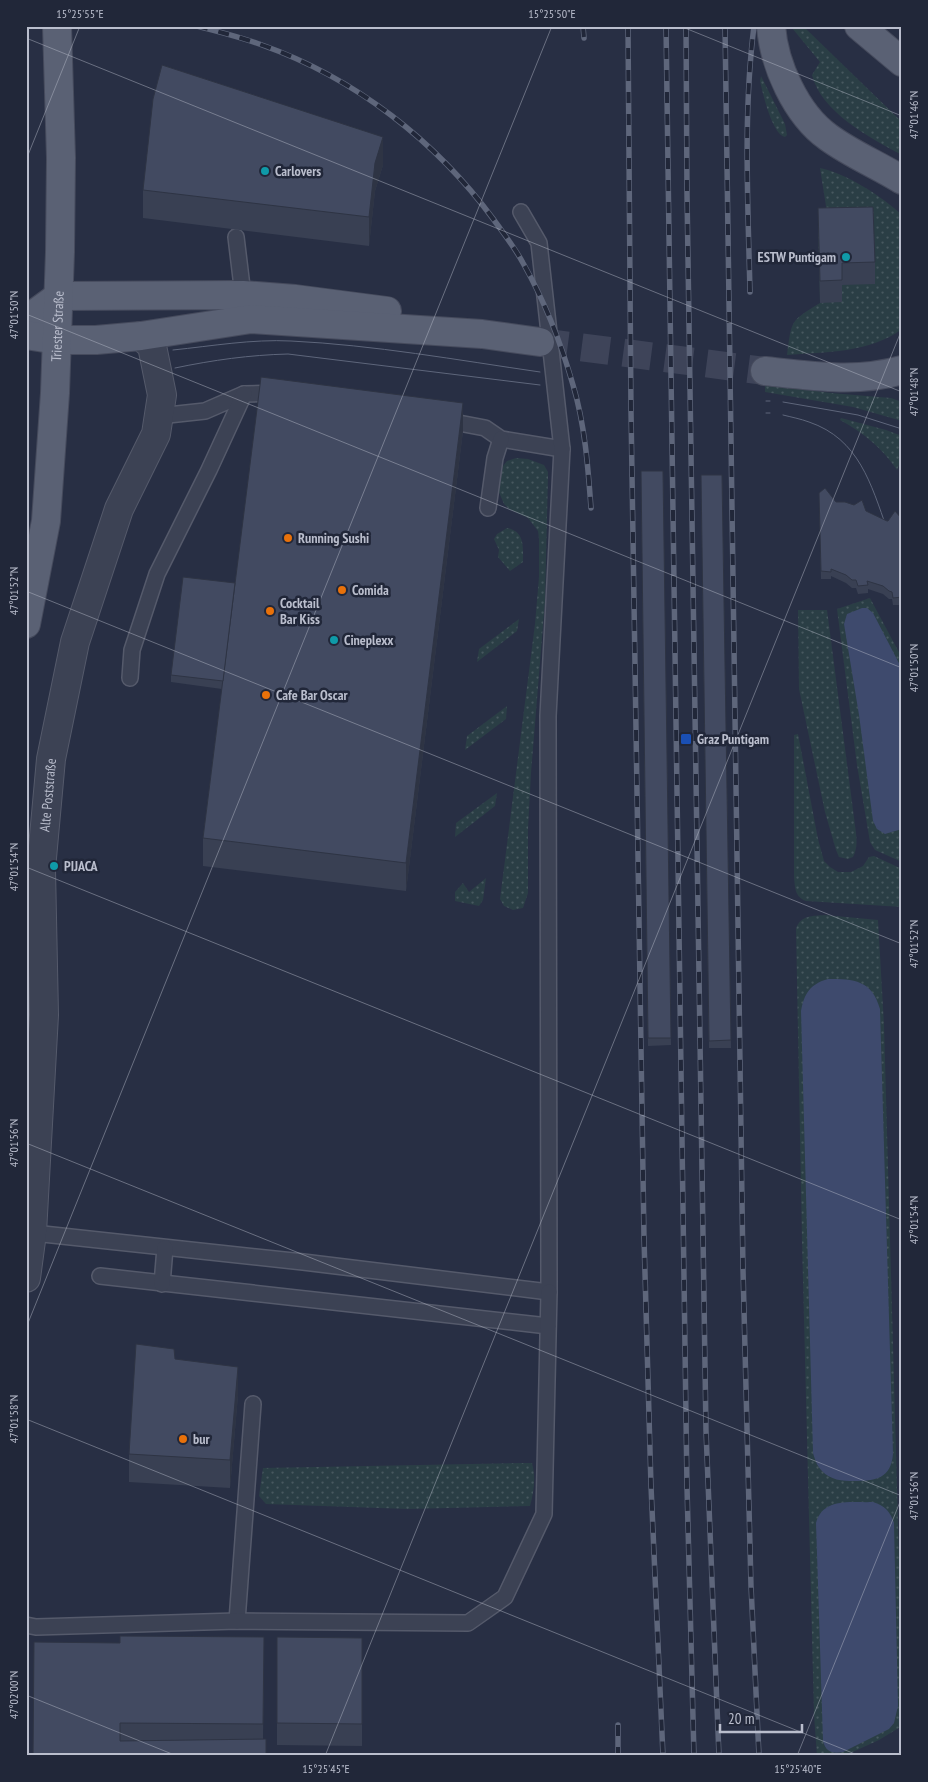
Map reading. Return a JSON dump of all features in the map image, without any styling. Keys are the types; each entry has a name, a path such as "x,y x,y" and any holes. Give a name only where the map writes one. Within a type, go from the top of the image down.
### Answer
{"main road":[{"name":"Triester Straße","path":"26,624 46,521 57,340 61,158 56,26"},
{"path":"771,26 775,55 781,71 797,101 814,125 828,137 902,180"},
{"path":"858,26 902,62"},
{"path":"26,320 59,296 243,295 295,299 440,319 482,334"},
{"path":"26,335 57,340 96,340 141,336 251,319 482,334 540,342"},
{"path":"765,371 840,378 885,375 902,370"}],"street":[{"name":"Alte Poststraße","path":"26,1278 44,1015 41,870 51,759 75,642 119,509 156,434 162,395 152,346 141,336"}],"lane":[{"path":"26,1625 36,1627 236,1621 468,1623 505,1597 544,1514 548,1326 548,716 562,449 539,243 521,212"},
{"path":"236,238 243,295"},
{"path":"159,416 205,411 244,394 290,393"},
{"path":"130,678 132,650 157,574 209,470 244,394"},
{"path":"428,417 484,428 501,439 562,449"},
{"path":"488,508 495,458 501,439"},
{"path":"29,1233 303,1262 548,1292"},
{"path":"162,1284 165,1248"},
{"path":"100,1276 548,1326"},
{"path":"236,1621 253,1404"}],"shaded area":[{"path":"792,26 803,26 902,122 902,155 862,132 825,101 812,75 820,62"},
{"path":"761,76 785,124 787,135 785,137 780,134 772,121 763,95 760,81"},
{"path":"820,168 852,180 885,201 902,215 902,329 876,343 862,347 832,352 787,355 791,328 794,323 802,314 820,303 818,230 828,219"},
{"path":"765,384 831,393 891,398 902,402 902,421 853,407 765,392"},
{"path":"841,418 902,436 902,458 897,470 879,448 857,430 840,420"},
{"path":"516,458 528,459 544,465 548,476 545,601 528,829 528,893 523,908 513,910 504,906 500,899 535,624 539,577 538,531 528,518 509,509 504,504 498,490 503,466 507,461"},
{"path":"507,528 517,532 523,545 523,562 510,571 498,557 499,550 494,539 497,534"},
{"path":"870,598 902,658 902,862 875,850 870,842 857,765 837,609"},
{"path":"798,610 827,610 856,836 853,857 848,859 839,857 825,812 799,689"},
{"path":"519,619 517,631 477,662 479,649"},
{"path":"507,706 506,719 465,750 467,736"},
{"path":"798,734 824,861 838,872 851,872 863,866 869,857 874,856 902,869 902,907 806,901 798,895 794,877 794,735"},
{"path":"497,793 495,806 455,837 456,823"},
{"path":"486,878 483,900 479,906 455,901 455,892 463,883 469,892"},
{"path":"825,915 878,920 884,1025 902,1666 902,1726 879,1740 844,1756 817,1756 814,1715 802,1240 796,929 798,924 804,919"},
{"path":"532,1463 534,1484 530,1506 408,1509 266,1504 259,1496 263,1468"}],"water":[{"path":"867,608 873,613 902,669 902,829 885,834 877,829 873,821 859,715 844,624 847,614"},
{"path":"828,979 861,983 872,992 877,999 880,1009 893,1454 892,1462 885,1474 875,1479 862,1481 841,1480 825,1474 815,1460 813,1453 801,1011 806,995 812,987"},
{"path":"848,1502 873,1502 881,1505 891,1515 894,1523 898,1706 894,1723 889,1729 843,1752 836,1753 828,1750 823,1741 816,1523 825,1509 832,1505"}],"building":[{"name":"Carlovers","path":"162,65 383,137 375,163 369,217 143,190 153,99"},
{"name":"ESTW Puntigam","path":"873,207 875,262 842,263 842,280 820,281 818,208"},
{"name":"Cineplexx","path":"261,377 463,403 406,863 203,838"},
{"path":"641,471 663,471 671,1038 648,1038"},
{"path":"701,475 722,475 731,1040 709,1041"},
{"path":"825,488 836,502 854,505 862,500 866,511 887,521 895,511 902,519 902,597 893,598 892,592 883,586 867,581 868,585 858,586 856,580 852,580 846,575 831,569 831,572 821,571 819,493"},
{"path":"183,577 235,583 223,681 171,675"},
{"name":"bur","path":"136,1344 174,1349 175,1359 238,1367 230,1460 129,1454"},
{"path":"120,1636 264,1637 263,1724 120,1723 120,1741 266,1739 266,1756 33,1756 34,1642 120,1643"},
{"path":"277,1637 362,1638 362,1724 277,1723"}],"tunnel":[{"path":"540,342 765,371"}],"tram line":[{"path":"173,350 247,342 291,341 384,349 540,372"},
{"path":"175,368 232,358 288,354 540,385"},
{"path":"783,402 858,415 902,429"},
{"path":"783,415 806,421 826,430 851,451 861,465 868,480 887,529"}],"railway":[{"path":"197,26 254,42 296,59 329,75 361,94 420,139 471,191 520,257 558,338 573,385 580,415 591,508"},
{"path":"583,26 584,38"},
{"path":"628,26 631,411 644,1238 651,1486 663,1756"},
{"path":"666,26 687,1487 694,1756"},
{"path":"686,26 706,1431 719,1756"},
{"path":"725,26 743,1270 751,1586 759,1756"},
{"path":"750,292 747,126 754,26"},
{"path":"618,1725 618,1756"}],"place":[{"name":"Carlovers","path":"265,171"},
{"name":"ESTW Puntigam","path":"846,257"},
{"name":"Running Sushi","path":"288,538"},
{"name":"Comida","path":"342,590"},
{"name":"Cocktail Bar Kiss","path":"270,611"},
{"name":"Cineplexx","path":"334,640"},
{"name":"Cafe Bar Oscar","path":"266,695"},
{"name":"Graz Puntigam","path":"686,739"},
{"name":"PIJACA","path":"54,866"},
{"name":"bur","path":"183,1439"}]}
